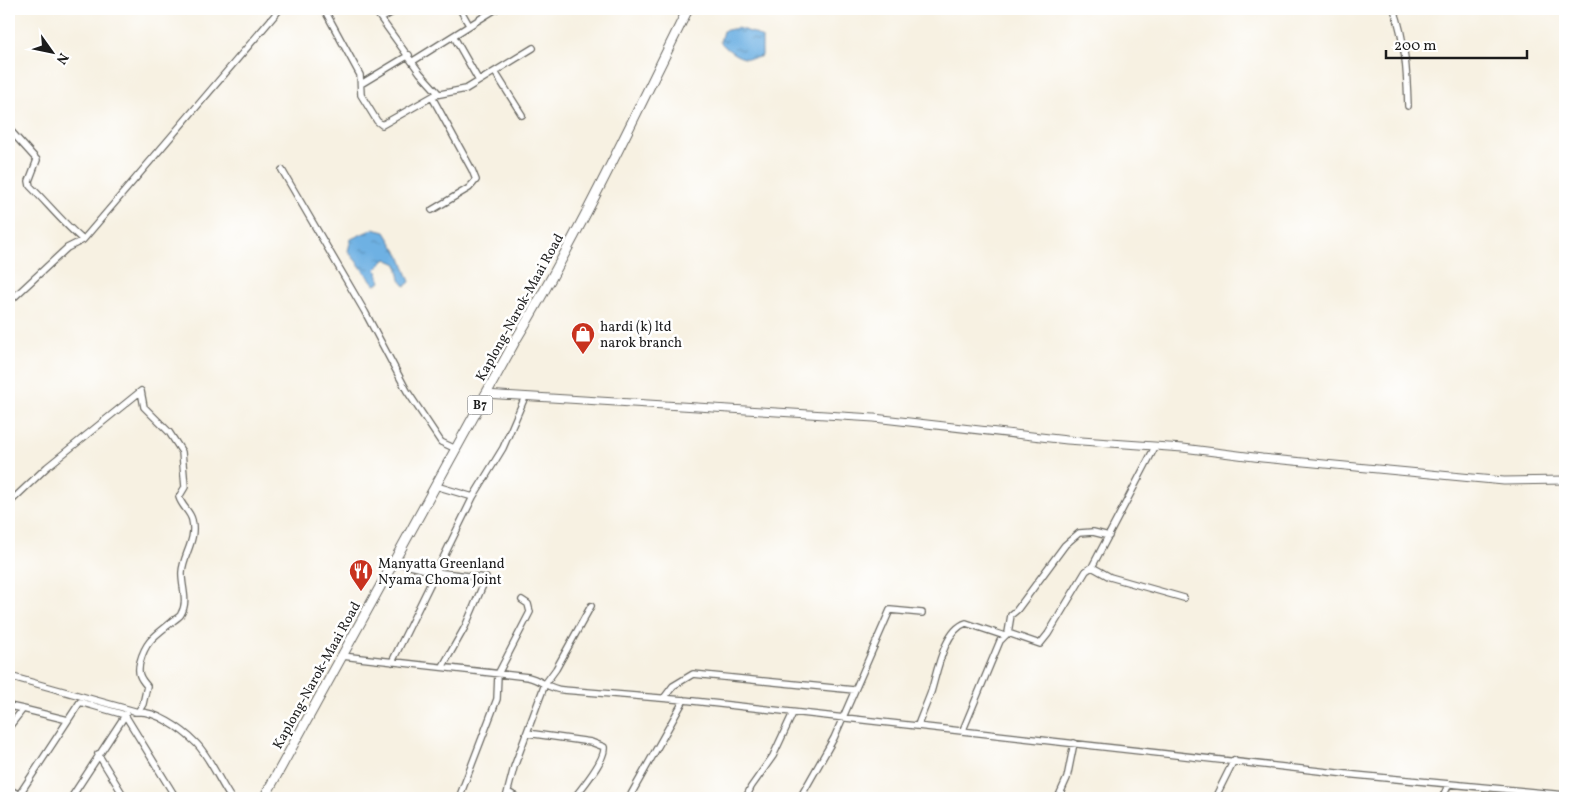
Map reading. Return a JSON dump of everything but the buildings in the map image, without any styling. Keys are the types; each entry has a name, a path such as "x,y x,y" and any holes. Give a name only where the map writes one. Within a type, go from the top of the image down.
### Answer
{"highway":[{"name":"Kaplong-Narok-Maai Road","path":"264,798 486,394 551,281 638,112 688,9"}],"street":[{"path":"9,302 67,248 84,240 280,9"},
{"path":"324,9 356,66 361,84 361,95 377,121 382,125 439,94 462,91 533,48"},
{"path":"374,9 420,73 439,94"},
{"path":"382,18 398,9"},
{"path":"460,9 470,25"},
{"path":"413,61 496,9"},
{"path":"1394,9 1400,27 1405,54 1408,106"},
{"path":"454,37 479,81"},
{"path":"361,84 409,56"},
{"path":"495,72 522,115"},
{"path":"432,97 476,180 469,188 432,210"},
{"path":"9,128 37,160 28,181 30,186 59,214 69,228 84,240"},
{"path":"282,170 365,312 407,391 441,442 456,449"},
{"path":"9,503 48,467 140,391 144,407 179,445 182,452 185,487 179,497 181,505 188,511 192,520 193,530 190,550 182,572 184,602 181,615 144,645 139,667 139,677 147,686 138,712"},
{"path":"486,394 874,418 1067,440 1504,481 1565,480"},
{"path":"392,662 473,497 503,448 525,397"},
{"path":"918,725 931,691 936,666 949,640 961,625 966,623 1040,644 1086,571 1092,568 1155,447"},
{"path":"436,486 473,497"},
{"path":"963,730 990,663 1007,634 1011,615 1017,610 1065,545 1079,533 1093,532 1109,536"},
{"path":"394,562 436,572 486,578 465,627 443,666"},
{"path":"1092,568 1110,577 1184,598"},
{"path":"459,798 497,699 498,674 530,612 528,604 522,600"},
{"path":"518,798 507,795 526,732 545,684 556,669 591,606"},
{"path":"800,798 843,717 890,610 922,613"},
{"path":"342,656 528,677 554,690 684,700 1565,795"},
{"path":"664,698 673,686 693,674 854,690"},
{"path":"9,676 161,718 196,743 231,798"},
{"path":"629,798 684,700"},
{"path":"9,789 18,797 80,702 125,715 138,712"},
{"path":"9,706 68,720"},
{"path":"9,728 23,709"},
{"path":"746,798 751,787 773,756 793,713"},
{"path":"71,798 125,715"},
{"path":"125,715 176,798"},
{"path":"526,732 591,742 604,747 604,752 590,778 574,798"},
{"path":"1058,798 1067,778 1074,743"},
{"path":"98,754 126,798"},
{"path":"1215,798 1234,760"},
{"path":"1442,798 1449,784"}],"water":[{"path":"737,28 754,33 762,38 762,56 750,59 739,56 720,42 723,31"},
{"path":"373,229 385,232 401,258 410,282 405,286 400,280 397,264 386,259 376,269 381,282 375,285 348,251 351,239"}],"place":[{"name":"hardi (k) ltd narok branch","path":"583,355"},
{"name":"Manyatta Greenland Nyama Choma Joint","path":"361,592"}]}
